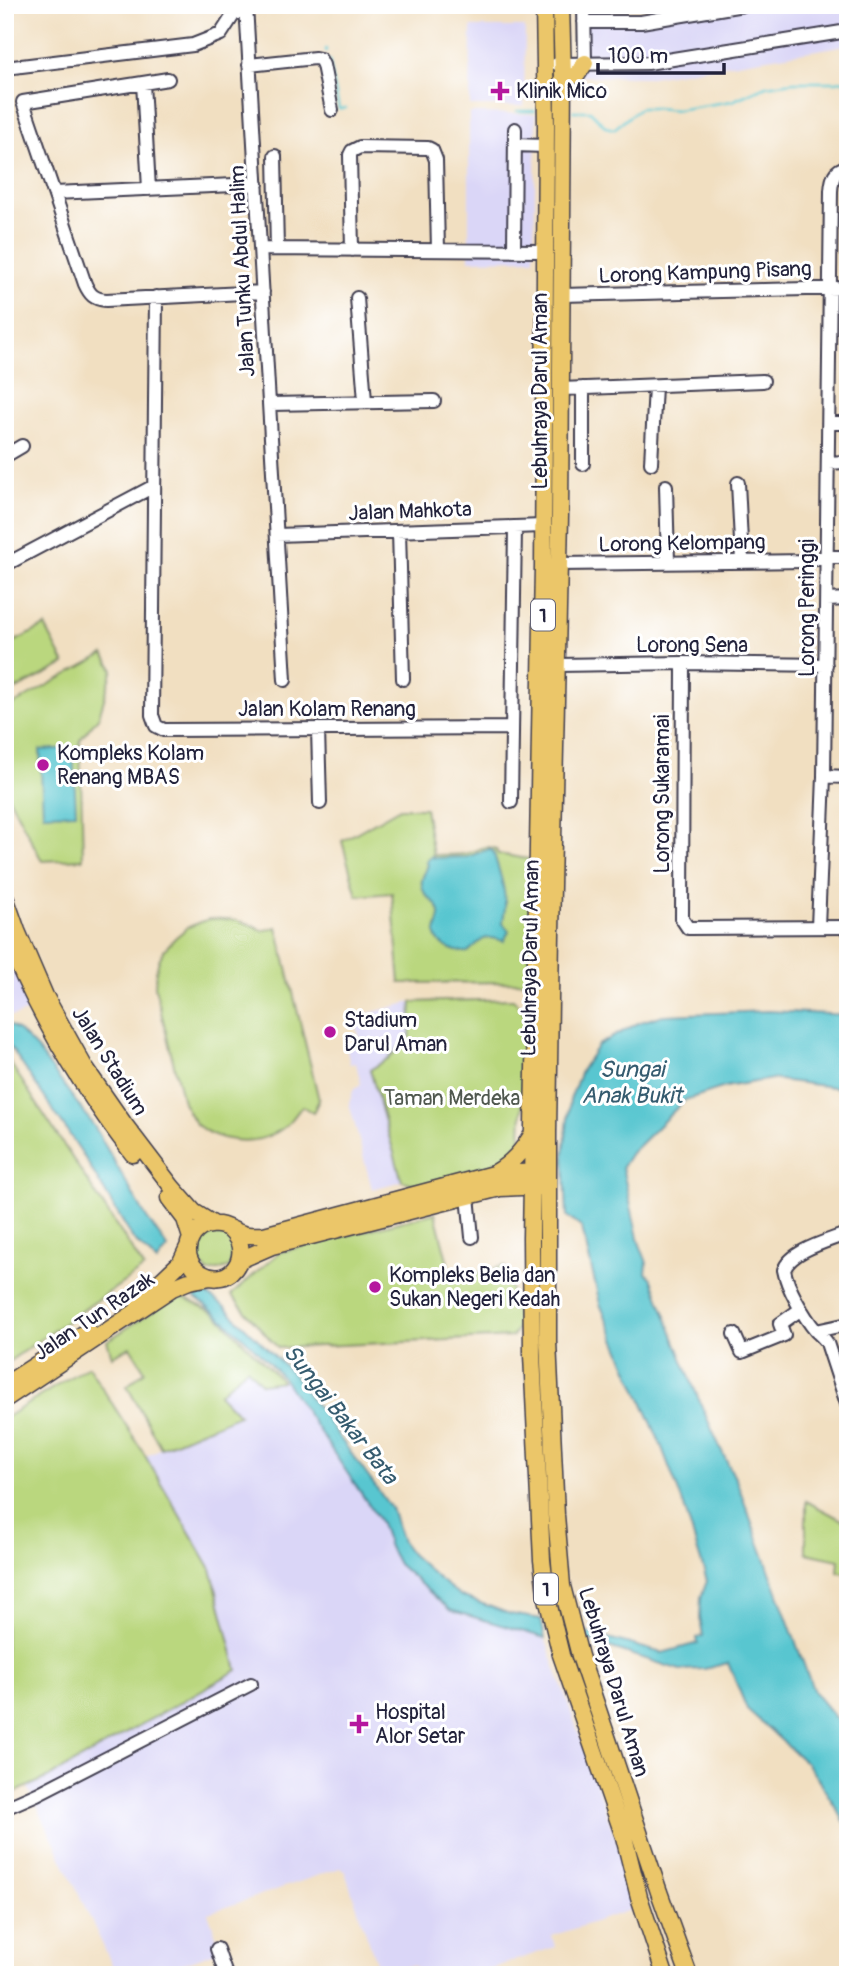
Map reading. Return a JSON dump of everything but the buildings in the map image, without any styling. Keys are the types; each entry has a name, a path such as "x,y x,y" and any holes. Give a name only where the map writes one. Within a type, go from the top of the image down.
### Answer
{"main road":[{"name":"Lebuhraya Darul Aman","path":"544,5 544,526 533,1134 540,1179 559,1558 563,1591 579,1656 689,1975"},
{"name":"Lebuhraya Darul Aman","path":"561,5 562,295 558,665 551,933 533,1391 546,1594 561,1655 624,1837 639,1897 665,1975"},
{"path":"562,71 577,75 585,63"},
{"name":"Jalan Stadium","path":"5,897 45,996 85,1068 172,1187 194,1212 213,1224"},
{"name":"Jalan Stadium","path":"5,933 33,997 75,1074 115,1131 185,1219 190,1242"},
{"path":"533,1134 509,1165 493,1174 264,1235 244,1235 213,1224 197,1231 190,1242 191,1263 196,1270 211,1277 220,1277 229,1273 240,1260 272,1246 540,1179"},
{"path":"493,1174 540,1179"},
{"path":"229,1229 240,1242 240,1260"},
{"name":"Jalan Tun Razak","path":"5,1385 142,1295 181,1262 190,1242"},
{"name":"Jalan Tun Razak","path":"5,1399 172,1288 189,1281 211,1277"}],"street":[{"path":"584,5 585,63 648,63 848,31"},
{"path":"584,22 641,22 743,5"},
{"path":"5,68 193,45 213,38 225,29 234,14 246,7"},
{"name":"Jalan Tunku Abdul Halim","path":"246,7 285,680"},
{"path":"249,65 320,59 332,110"},
{"path":"545,64 562,71"},
{"path":"168,79 23,102 85,284 96,299 106,300 263,292"},
{"path":"143,82 149,189"},
{"path":"514,250 515,129"},
{"path":"515,145 545,146"},
{"path":"352,250 350,155 360,147 432,150 436,160 438,250"},
{"path":"275,156 277,249"},
{"name":"Lorong Peringgi","path":"818,927 824,776 832,179 838,170 848,166"},
{"path":"54,194 257,184"},
{"path":"260,249 545,251"},
{"name":"Lorong Kampung Pisang","path":"562,295 848,288"},
{"path":"5,565 154,486 156,297"},
{"path":"356,298 365,401"},
{"path":"561,389 763,381"},
{"path":"651,463 655,386"},
{"path":"583,388 583,464"},
{"path":"270,404 434,401"},
{"path":"829,423 848,423"},
{"path":"5,456 22,446"},
{"path":"829,463 844,462 848,466"},
{"path":"738,483 741,561"},
{"name":"Jalan Kolam Renang","path":"154,486 152,715 156,726 164,730 512,727"},
{"path":"666,486 668,562"},
{"name":"Jalan Mahkota","path":"277,535 544,526"},
{"path":"511,803 515,527"},
{"path":"399,531 403,679"},
{"name":"Lorong Kelompang","path":"559,564 806,561 848,557"},
{"path":"827,600 848,599"},
{"name":"Lorong Sukaramai","path":"682,663 682,919 685,925 688,928 818,927"},
{"name":"Lorong Sena","path":"558,665 826,665"},
{"path":"318,729 320,803"},
{"path":"824,776 848,777"},
{"path":"818,927 848,927"},
{"path":"468,1196 472,1237"},
{"path":"848,1234 805,1251 788,1261 784,1273 801,1309 816,1331 824,1337 842,1366 848,1407"},
{"path":"734,1334 742,1352 784,1335 780,1324 801,1309"},
{"path":"816,1331 848,1324"},
{"path":"5,1808 251,1684"},
{"path":"217,1949 226,1975"}],"shaded area":[{"path":"716,5 848,5 848,45 651,77 575,76 576,14 652,16"},
{"path":"471,27 525,27 524,106 470,106"},
{"path":"469,113 536,114 534,259 469,260"},
{"path":"5,949 32,1009 15,1016 5,1016"},
{"path":"412,1002 410,1037 389,1058 370,1070 402,1181 372,1189 349,1103 354,1088 361,1085 356,1063 350,1064 346,1047 361,1043 354,1017"},
{"name":"Hospital Alor Setar","path":"247,1368 282,1381 284,1379 381,1523 389,1547 450,1610 545,1638 620,1850 633,1909 552,1936 555,1947 471,1975 418,1975 412,1965 380,1974 345,1872 340,1868 208,1913 221,1950 152,1975 117,1975 28,1787 236,1670 211,1569 145,1457 238,1416 219,1394"}],"green space":[{"path":"45,626 65,664 5,695 5,646"},
{"name":"Kompleks Kolam Renang MBAS","path":"104,654 113,669 99,716 80,740 83,859 42,861 5,790 5,709"},
{"path":"400,808 425,808 433,855 464,854 488,847 496,849 498,854 529,859 529,982 400,983 392,893 357,896 342,841"},
{"path":"209,919 237,920 262,931 277,927 319,1100 313,1113 302,1106 283,1128 256,1140 235,1140 215,1135 205,1131 193,1120 183,1102 155,987 156,971 164,950 188,927"},
{"name":"Taman Merdeka","path":"513,999 522,1008 525,1019 521,1140 497,1168 432,1188 402,1181 370,1070 389,1058 410,1037 412,1002"},
{"path":"5,1055 144,1268 5,1364"},
{"name":"Kompleks Belia dan Sukan Negeri Kedah","path":"435,1213 452,1279 505,1266 519,1325 512,1337 278,1348 231,1295 280,1252"},
{"path":"205,1230 230,1235 236,1244 229,1268 208,1272 192,1252"},
{"path":"178,1295 215,1313 282,1381 262,1384 247,1368 219,1394 239,1415 161,1448 127,1386 145,1371 130,1347 112,1356 107,1341"},
{"path":"88,1366 140,1447 211,1569 237,1670 47,1778 5,1797 5,1418"},
{"path":"806,1501 844,1521 848,1520 848,1573 838,1572 839,1560 806,1553"}],"water":[{"path":"73,748 76,813 43,814 40,750"},
{"path":"489,849 493,851 501,878 505,900 503,923 509,931 504,941 487,938 468,952 449,948 440,943 436,935 439,909 423,891 423,878 428,864 426,862 432,856 467,857"},
{"name":"Sungai Anak Bukit","path":"768,1011 848,1015 848,1089 772,1079 725,1087 685,1100 631,1153 622,1167 639,1242 647,1263 646,1273 651,1277 702,1406 737,1482 814,1692 848,1733 848,1827 806,1763 747,1709 728,1663 704,1669 680,1670 587,1640 587,1632 662,1653 698,1643 697,1638 703,1636 701,1597 707,1581 684,1506 661,1445 600,1304 582,1228 567,1216 564,1154 570,1100 581,1071 598,1045 640,1022 664,1015"},
{"path":"5,1022 19,1031 37,1049 94,1126 146,1217 168,1248 157,1262 133,1239 80,1150 5,1039"},
{"name":"Sungai Bakar Bata","path":"201,1290 225,1307 294,1375 391,1508 402,1542 411,1554 461,1596 510,1614 541,1619 545,1638 450,1610 398,1564 381,1523 284,1379 241,1335 194,1297"}],"waterway":[{"path":"329,60 339,109 346,108"},
{"path":"573,111 590,111 606,127 614,129 640,108 676,110 732,101 766,86 848,80"},
{"path":"517,111 535,111"}],"place":[{"name":"Klinik Mico","path":"500,91"},
{"name":"Kompleks Kolam Renang MBAS","path":"43,765"},
{"name":"Stadium Darul Aman","path":"330,1032"},
{"name":"Kompleks Belia dan Sukan Negeri Kedah","path":"375,1287"},
{"name":"Hospital Alor Setar","path":"359,1724"}]}
